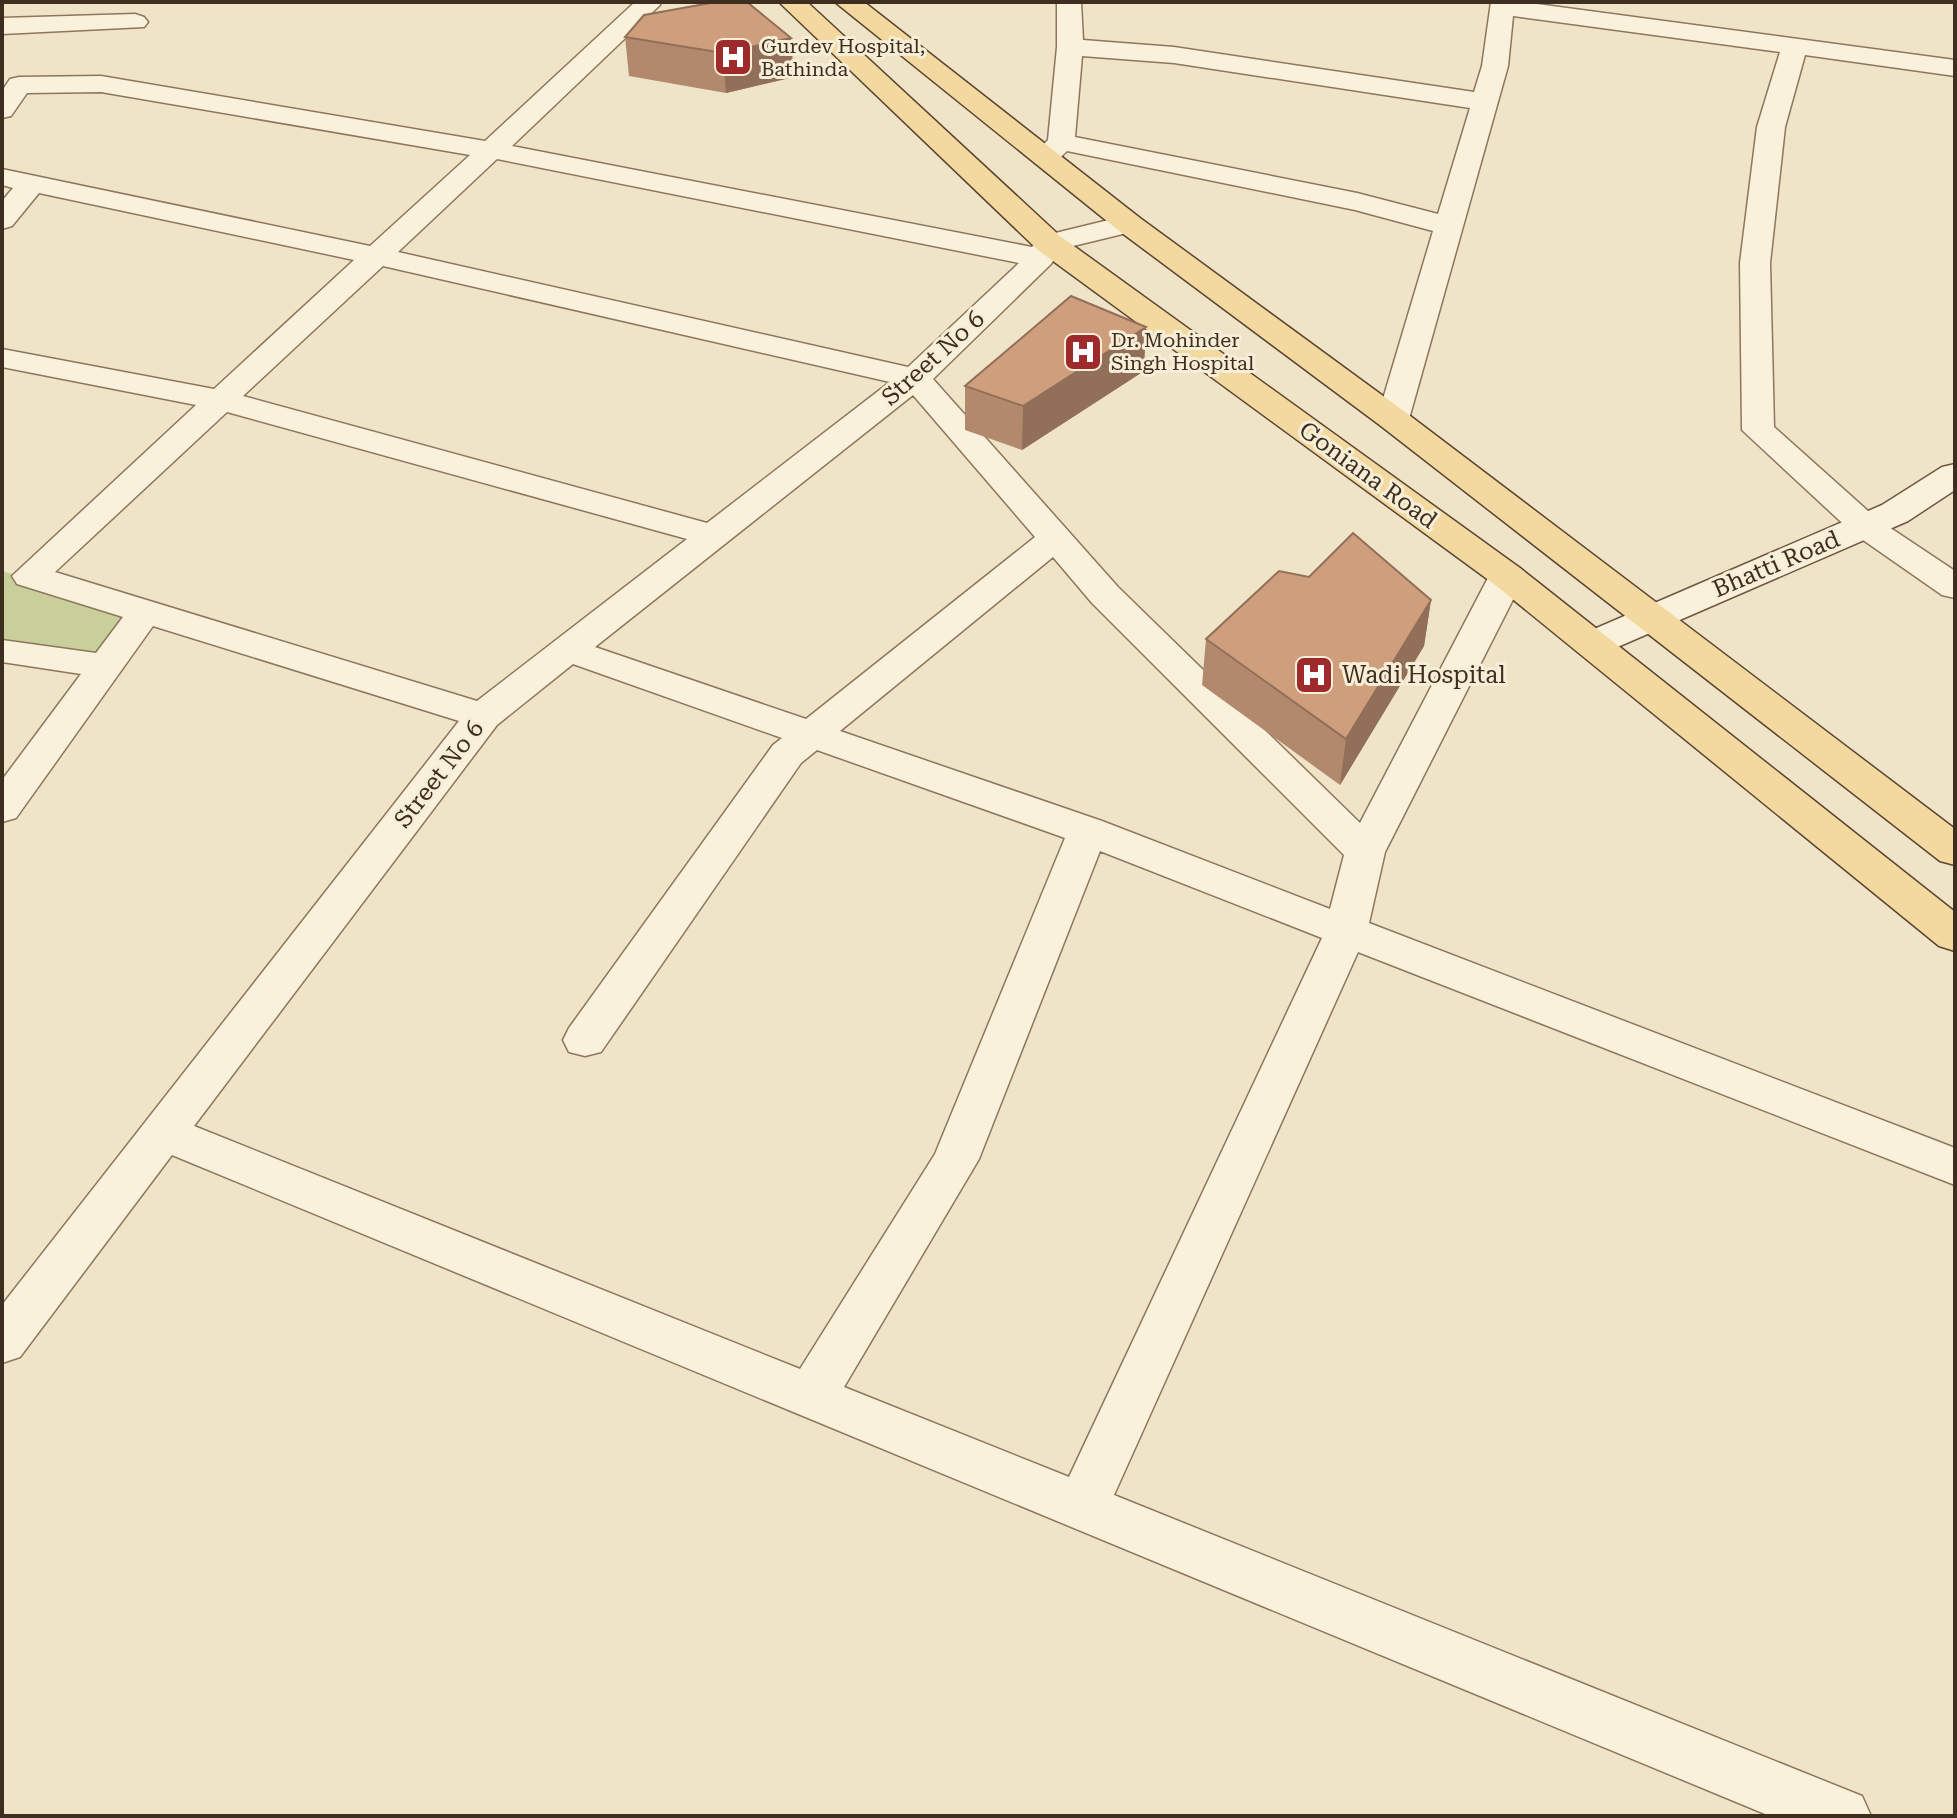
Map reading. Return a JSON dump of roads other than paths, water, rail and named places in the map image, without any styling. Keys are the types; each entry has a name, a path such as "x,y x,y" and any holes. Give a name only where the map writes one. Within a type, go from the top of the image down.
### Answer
{"main road":[{"name":"Goniana Road","path":"792,2 1045,250 1507,576 1955,935"},
{"path":"848,2 1053,150 1129,224 1393,419 1955,851"},
{"name":"Bhatti Road","path":"1592,644 1650,616 1895,513 1955,475"}],"street":[{"path":"16,573 221,400 648,5 647,2"},
{"path":"1069,2 1070,47 1053,150 1357,202 1449,226"},
{"path":"1697,33 1704,2"},
{"path":"1393,419 1495,66 1497,5 1955,68"},
{"path":"101,84 142,12"},
{"path":"2,26 142,12"},
{"path":"1795,46 1771,127 1755,263 1758,430 1865,526 1955,587"},
{"path":"1070,47 1174,55 1485,102"},
{"path":"2,110 19,85 101,84 492,150 1045,250 1129,224"},
{"path":"2,220 17,180 377,256 915,378 1105,595 1365,852"},
{"name":"Street No 6","path":"2,1342 483,716 915,378 1045,250"},
{"path":"2,358 221,400 714,536"},
{"path":"585,1040 787,754 1055,538"},
{"path":"16,573 483,716"},
{"path":"1082,1506 1346,931 1365,852 1507,576"},
{"path":"2,809 145,612"},
{"path":"568,650 1088,831 1955,1167"},
{"path":"2,651 106,666"},
{"path":"811,1396 956,1159 1088,831"},
{"path":"162,1132 1838,1815"}],"place":[{"name":"Gurdev Hospital, Bathinda","path":"733,57"},
{"name":"Dr. Mohinder Singh Hospital","path":"1083,352"},
{"name":"Wadi Hospital","path":"1314,675"}]}
